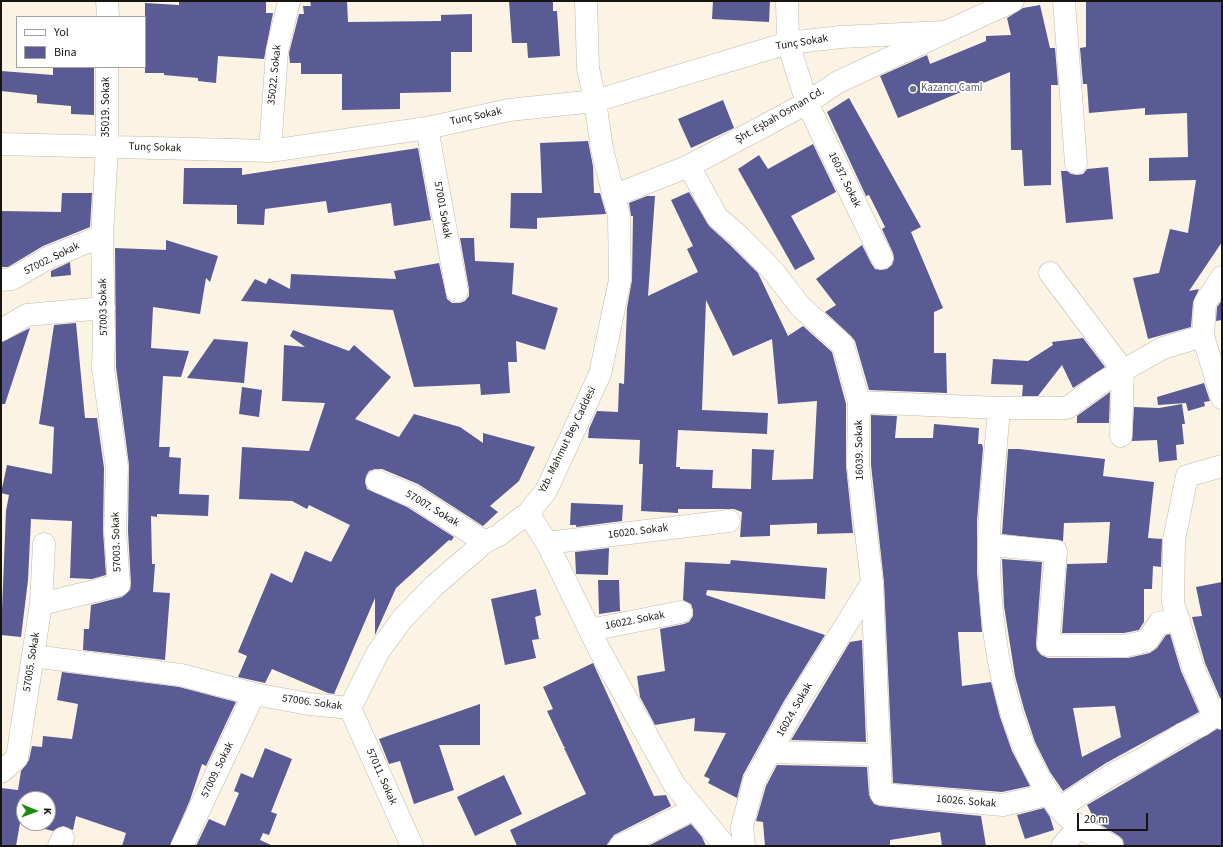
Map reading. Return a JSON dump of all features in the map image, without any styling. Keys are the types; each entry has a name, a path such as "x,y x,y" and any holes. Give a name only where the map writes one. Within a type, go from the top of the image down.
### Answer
{"street":[{"path":"107,1 108,16"},
{"name":"35022. Sokak","path":"270,151 276,51 289,1"},
{"name":"Yzb. Mahmut Bey Caddesi","path":"528,513 546,491 600,374 620,280 619,216 602,149 595,101 588,68 586,1"},
{"name":"16037. Sokak","path":"787,1 788,43 807,103 882,258"},
{"name":"Şht. Eşbah Osman Cd.","path":"613,196 689,166 807,103 838,82 1013,1"},
{"path":"1064,1 1076,162"},
{"name":"Tunç Sokak","path":"1,144 270,151 427,128 509,110 595,101 788,43 841,37 944,32"},
{"name":"35019. Sokak","path":"107,147 108,68"},
{"name":"57001 Sokak","path":"427,128 457,291"},
{"name":"57003 Sokak","path":"107,147 102,236 104,308 103,368 117,467"},
{"name":"16039. Sokak","path":"689,166 717,217 740,236 774,272 800,306 843,345 859,402 858,466 872,583 881,794"},
{"name":"57002. Sokak","path":"1,280 12,279 48,258 102,236"},
{"path":"1050,273 1124,370 1121,436"},
{"path":"1220,384 1203,336 1205,303 1222,277"},
{"path":"1,330 27,315 104,308"},
{"path":"859,402 1000,408 1067,408 1101,383 1163,348 1203,336"},
{"path":"1000,408 990,545 991,602 995,638 1004,685 1026,751 1055,801 1080,826 1112,846"},
{"path":"1221,714 1210,707 1193,667 1173,603 1174,540 1187,476 1222,466"},
{"name":"57003. Sokak","path":"41,604 119,585 115,531 117,467"},
{"name":"57007. Sokak","path":"377,481 395,487 413,496 485,542"},
{"path":"528,513 547,543 590,630 674,784 725,846"},
{"name":"57006. Sokak","path":"33,656 181,675 254,694 309,704 350,708 378,652 403,618 434,586 485,542 499,535 528,513"},
{"name":"16020. Sokak","path":"547,543 729,521"},
{"name":"57005. Sokak","path":"1,772 17,758 41,604 44,544"},
{"path":"990,545 1056,551 1048,645 1125,646 1147,640 1159,623 1179,620"},
{"name":"16024. Sokak","path":"744,846 742,827 754,781 795,707 872,583"},
{"name":"16022. Sokak","path":"590,630 681,612"},
{"name":"57009. Sokak","path":"182,846 254,694"},
{"name":"57011. Sokak","path":"350,708 412,846"},
{"name":"16026. Sokak","path":"881,794 1003,805 1055,801 1144,758 1182,734 1221,714"},
{"path":"771,752 879,755"},
{"path":"620,846 694,808"},
{"path":"1062,846 1080,826"}],"building":[{"path":"179,1 266,1 266,13 273,13 264,59 218,56 216,83 198,81 198,78 164,75 164,73 145,73 145,3 179,5"},
{"path":"310,1 347,1 348,22 441,21 441,15 472,14 472,52 451,52 451,92 400,93 400,109 342,110 342,74 301,74 301,63 290,63 289,53 299,14 304,14 303,6 311,6"},
{"path":"509,1 553,1 553,11 557,11 560,56 528,58 527,43 512,43"},
{"path":"713,1 770,1 769,22 712,19"},
{"path":"1086,1 1222,1 1222,242 1189,291 1199,289 1193,302 1191,327 1148,339 1133,278 1159,273 1170,229 1188,233 1196,180 1149,181 1149,158 1188,157 1187,113 1145,115 1145,108 1089,113 1087,84 1083,84 1080,48 1086,47"},
{"path":"1040,5 1050,48 1055,48 1058,85 1051,85 1051,185 1024,186 1022,150 1011,150 1010,72 898,118 880,76 927,55 930,64 986,41 986,36 1011,35 1007,18 1023,8"},
{"path":"53,68 94,68 94,115 71,114 71,106 37,103 37,95 1,91 1,71 53,75"},
{"path":"849,98 921,227 911,232 943,308 934,312 934,353 946,353 947,393 869,390 855,341 825,312 836,305 816,279 862,245 875,269 887,269 892,265 894,259 893,253 882,229 885,227 869,195 866,196 827,112"},
{"path":"723,100 734,128 691,148 678,119"},
{"path":"588,141 593,166 594,193 600,193 606,214 537,218 537,229 510,228 511,193 542,193 540,143"},
{"path":"813,144 836,192 791,216 815,259 795,270 738,169 759,155 768,169"},
{"path":"418,148 431,220 394,226 391,203 328,213 326,201 265,209 264,225 237,224 237,205 183,204 184,168 242,168 242,175"},
{"path":"1108,167 1113,219 1066,223 1061,171 1067,171 1071,174 1077,175 1083,174 1087,169"},
{"path":"689,192 709,226 758,273 788,336 803,326 832,352 846,404 846,466 853,533 817,534 817,523 770,525 770,536 740,537 742,512 734,509 678,509 678,513 641,511 643,464 639,464 640,440 588,438 589,429 597,411 618,412 619,383 624,384 627,308 632,280 633,216 631,216 629,203 647,196 655,196 648,296 698,272 687,249 693,246 671,200","holes":["706,300 733,356 772,339 778,404 817,401 813,479 772,480 774,450 752,449 751,489 712,488 713,470 680,469 680,467 676,467 678,430 767,434 768,413 702,410"]},
{"path":"62,193 92,193 90,227 43,246 8,267 1,267 1,211 61,212"},
{"path":"460,238 474,238 475,261 514,263 512,294 558,308 545,350 516,341 517,362 508,362 510,393 481,395 480,384 414,387 393,310 241,301 255,279 266,284 269,278 290,289 291,274 396,279 394,271 439,263 447,299 452,303 460,303 465,301 469,296 469,289"},
{"path":"166,240 218,256 210,282 206,278 200,314 153,307 151,348 189,351 181,377 163,376 159,447 170,447 169,457 181,458 179,494 209,495 208,516 157,514 157,517 151,516 152,564 155,564 153,592 170,593 165,660 83,650 84,629 89,629 91,605 122,597 130,590 131,584 128,531 129,465 116,367 115,248 166,250"},
{"path":"70,262 71,275 51,277 51,271"},
{"path":"1222,300 1222,320 1216,321 1217,307"},
{"path":"76,323 85,418 97,418 104,468 103,531 106,575 92,579 70,578 72,521 31,519 28,580 21,637 1,635 6,511 9,495 1,493 7,465 52,474 54,427 39,424 54,325"},
{"path":"30,328 5,404 1,404 2,342"},
{"path":"293,330 349,351 354,345 391,377 355,419 399,437 414,414 460,427 483,443 483,433 535,447 519,481 490,506 498,512 483,526 418,484 382,469 369,471 365,482 367,489 407,507 454,537 396,588 375,635 375,598 334,694 328,693 272,669 265,683 238,677 247,656 238,652 271,573 292,583 305,551 331,562 350,525 309,505 307,509 292,501 239,499 242,447 309,451 325,403 282,401 284,345 305,347 290,336"},
{"path":"1083,338 1105,367 1073,388 1062,365 1038,396 1022,396 1023,385 991,384 993,359 1028,361 1053,345 1052,342"},
{"path":"214,339 248,342 244,383 187,378"},
{"path":"1204,383 1210,401 1204,402 1205,406 1188,411 1186,403 1158,405 1157,397"},
{"path":"242,387 262,390 259,417 239,414"},
{"path":"1110,392 1109,423 1077,423 1077,416"},
{"path":"1182,404 1185,424 1182,424 1184,444 1176,445 1177,460 1159,462 1157,440 1132,441 1134,407 1159,408"},
{"path":"871,415 897,416 895,438 933,438 934,424 979,428 978,444 982,444 983,448 977,521 977,573 982,632 958,632 962,686 991,682 1000,717 1012,751 1030,786 1002,792 893,783 884,582 871,465"},
{"path":"1008,449 1105,459 1103,476 1154,482 1148,538 1162,539 1161,567 1153,566 1152,589 1144,589 1144,622 1139,630 1124,633 1062,633 1067,564 1107,563 1110,522 1064,523 1063,541 1002,534"},
{"path":"571,503 623,505 622,521 576,527 576,525 570,525"},
{"path":"609,548 608,575 576,574 575,552"},
{"path":"1002,559 1042,562 1036,644 1037,650 1041,655 1048,658 1128,658 1150,653 1157,648 1166,635 1170,634 1181,671 1199,712 1106,763 1063,791 1050,772 1035,742 1024,709 1015,676 1004,606","holes":["1115,706 1121,737 1082,757 1073,708"]},
{"path":"731,560 827,568 825,599 707,590 706,595 825,635 784,701 743,775 737,798 708,783 710,779 704,776 726,733 694,731 695,718 655,725 640,697 637,676 665,671 660,629 684,624 689,622 693,616 691,604 683,600 685,562 730,564"},
{"path":"598,580 619,580 620,611 599,614"},
{"path":"1222,582 1222,697 1220,698 1205,663 1192,617 1202,616 1196,587"},
{"path":"536,589 541,615 535,617 539,639 532,640 536,658 505,665 491,599"},
{"path":"862,640 866,742 791,740 850,642"},
{"path":"593,663 654,796 666,795 671,806 614,835 606,846 517,846 510,830 586,794 564,748 566,747 564,747 547,711 553,709 543,687"},
{"path":"62,672 179,687 236,702 206,766 202,764 190,800 170,846 122,846 126,833 76,816 73,830 63,826 56,830 56,791 16,791 16,831 19,831 16,846 1,846 1,788 18,790 21,771 29,760 32,746 42,747 43,736 72,739 78,704 57,700"},
{"path":"480,704 480,745 439,745 454,790 414,804 400,761 389,764 379,739"},
{"path":"1217,729 1222,730 1222,846 1124,846 1123,840 1119,836 1096,822 1102,815 1094,818 1087,805"},
{"path":"265,748 292,759 271,812 277,814 269,835 263,833 260,840 273,846 196,846 209,819 225,826 239,793 234,791 241,773 253,778"},
{"path":"777,765 867,767 869,795 874,804 880,806 981,816 986,846 942,846 940,832 890,840 890,846 765,846 763,822 756,821 766,786"},
{"path":"504,775 522,814 475,836 457,797"},
{"path":"1044,808 1050,817 1054,830 1025,839 1017,815"},
{"path":"691,824 702,837 706,846 648,846"}],"place":[{"name":"Kazancı Cami","path":"913,89"}]}
